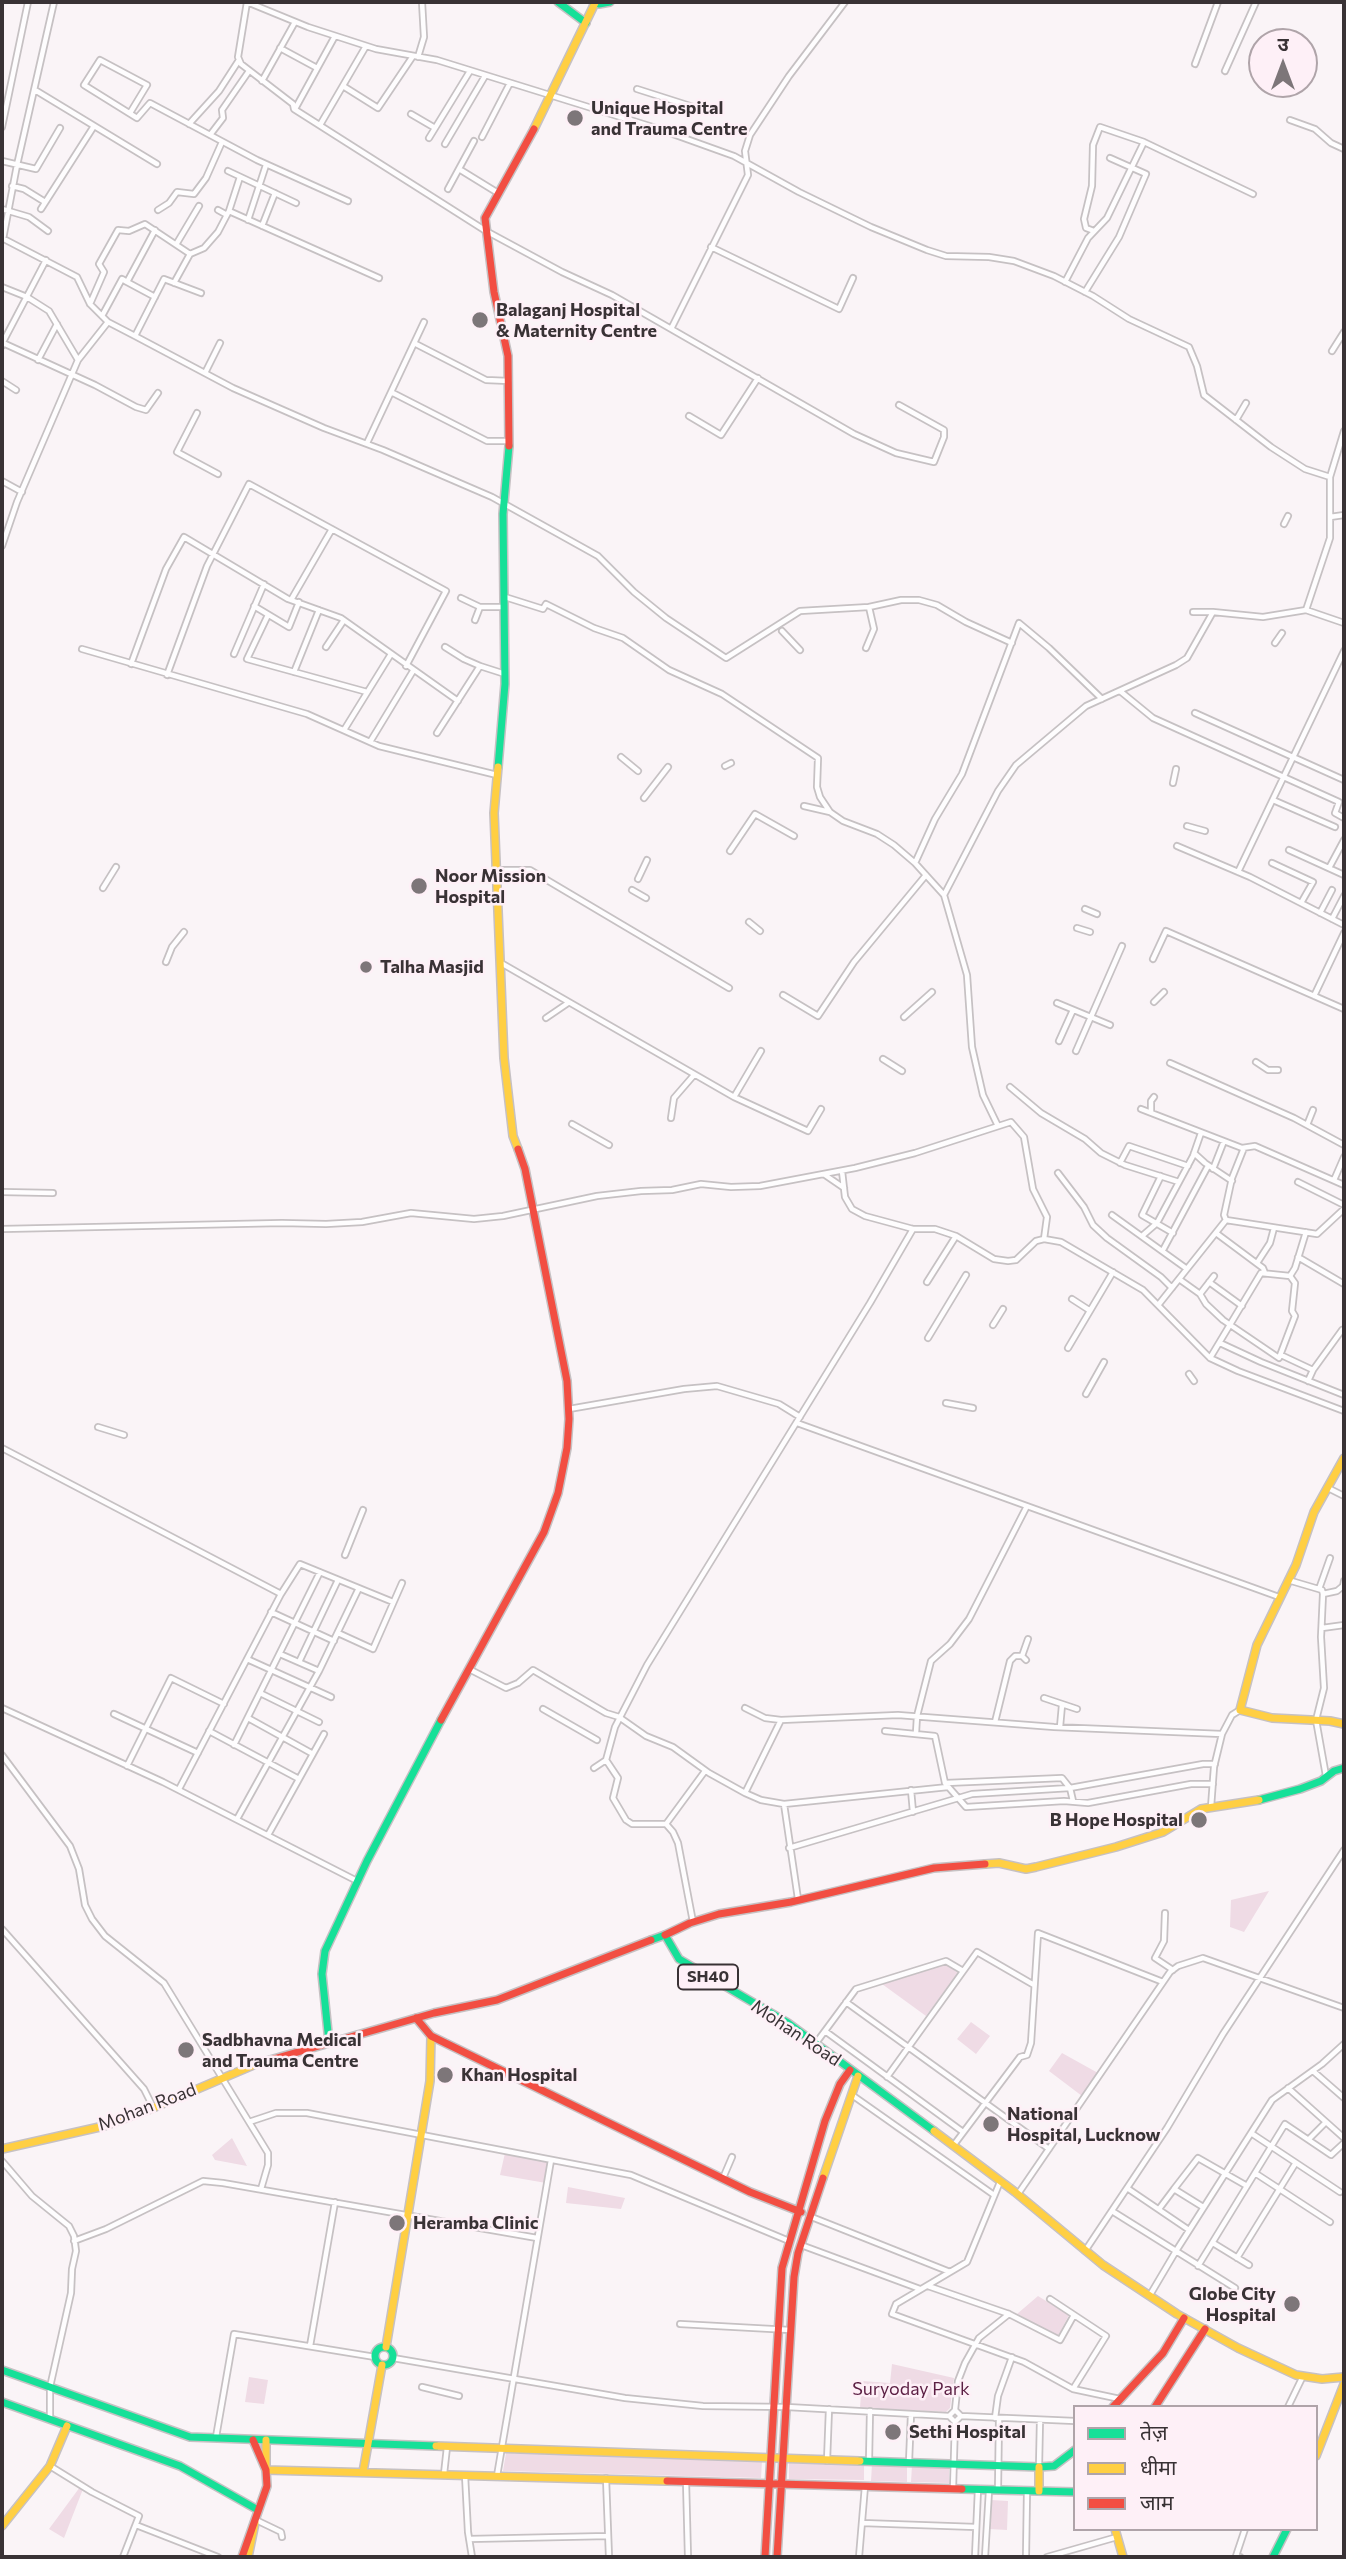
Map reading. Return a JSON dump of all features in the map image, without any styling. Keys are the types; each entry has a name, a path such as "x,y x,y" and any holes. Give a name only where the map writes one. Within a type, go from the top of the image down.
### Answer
{"street":[{"path":"2,127 28,2"},
{"path":"54,2 2,238 77,277 90,304 108,321 255,398 492,497 598,556 634,592 666,618 726,658 800,611 869,607 901,600 919,600 937,605 1012,643"},
{"path":"189,124 219,90 239,59 247,2 295,22 366,46 437,60 656,128 734,156 862,223 927,250 946,256 989,257 1014,261 1065,282 1129,319 1189,346 1204,395 1303,468 1330,477"},
{"path":"343,86 378,108 415,56 424,37 422,2"},
{"path":"558,2 586,23"},
{"path":"329,2042 322,1974 325,1951 357,1881 468,1669 544,1532 558,1493 567,1448 567,1381 525,1169 513,1136 508,1105 494,813 505,674 504,506 509,441 509,356 494,292 485,218 551,96 594,2 610,2"},
{"path":"671,329 748,175 745,151 750,135 789,76 845,2"},
{"path":"1195,64 1218,2"},
{"path":"1225,71 1256,2"},
{"path":"262,80 295,22"},
{"path":"294,109 335,36"},
{"path":"320,125 366,46"},
{"path":"281,48 317,68"},
{"path":"239,59 241,65 293,104 294,109 486,231 562,272 612,295 854,434 896,453 934,462 944,438 944,430 899,405"},
{"path":"130,113 147,85 100,60 84,85 138,118 150,103 266,164 348,201"},
{"path":"210,135 223,118 222,110 249,71"},
{"path":"429,138 470,71"},
{"path":"445,144 485,76"},
{"path":"482,137 510,83"},
{"path":"637,89 706,111"},
{"path":"35,90 157,163"},
{"path":"411,114 435,128"},
{"path":"1290,120 1315,130 1331,144 1344,149"},
{"path":"41,209 94,126"},
{"path":"1094,232 1086,228 1084,219 1092,186 1093,145 1099,128 1102,127 1144,142 1253,194"},
{"path":"2,161 36,169 60,128"},
{"path":"448,189 474,141"},
{"path":"158,209 169,204 177,192 194,194 206,178 222,142"},
{"path":"1065,282 1088,238 1107,218 1144,142"},
{"path":"1086,292 1119,237 1146,177 1144,172 1110,158"},
{"path":"248,220 266,164"},
{"path":"459,169 498,193"},
{"path":"228,171 296,203"},
{"path":"174,283 191,254 204,248 218,233 240,177"},
{"path":"12,186 45,202"},
{"path":"262,226 275,193"},
{"path":"177,243 199,206"},
{"path":"2,209 29,217 48,230"},
{"path":"218,210 248,220 379,278"},
{"path":"90,304 104,272 99,264 118,230 129,231 145,224 191,254"},
{"path":"127,282 155,230"},
{"path":"711,247 839,309 853,278"},
{"path":"46,260 2,344 95,385 136,407 146,410 159,393"},
{"path":"102,316 122,279 155,297"},
{"path":"135,336 164,279 201,293"},
{"path":"2,287 49,311 78,360"},
{"path":"2,546 78,360 108,321"},
{"path":"366,443 424,322"},
{"path":"38,360 58,324"},
{"path":"1332,351 1344,332"},
{"path":"205,373 219,343"},
{"path":"414,343 486,380 509,381"},
{"path":"689,416 720,435 758,378"},
{"path":"2,381 16,390"},
{"path":"391,392 487,441 509,441"},
{"path":"1236,420 1246,403"},
{"path":"197,413 177,452 218,474"},
{"path":"1306,610 1330,538 1330,477 1344,435"},
{"path":"2,481 22,492"},
{"path":"167,675 213,555 249,484 446,591 407,666"},
{"path":"1330,517 1344,515"},
{"path":"1284,524 1288,516"},
{"path":"2,521 9,525"},
{"path":"291,600 332,529"},
{"path":"131,664 166,569 184,537 291,600 344,620 458,701"},
{"path":"234,654 264,584"},
{"path":"505,597 543,609 546,604 594,628 623,638 669,670 730,700 818,758 817,787 830,812 843,821 877,834 915,863 944,895 967,975 976,1069 983,1095 998,1126"},
{"path":"461,598 480,607 505,607"},
{"path":"254,606 289,626 299,602"},
{"path":"475,620 480,607"},
{"path":"866,648 874,629 869,607"},
{"path":"294,672 318,610"},
{"path":"1193,612 1263,617 1306,610 1344,623"},
{"path":"944,895 998,792 1016,765 1086,706 1187,658 1213,612"},
{"path":"268,615 247,659 367,692"},
{"path":"326,647 344,620"},
{"path":"915,863 934,819 962,774 1019,623 1102,699"},
{"path":"782,631 800,650"},
{"path":"1275,643 1282,633"},
{"path":"445,647 464,659 505,674"},
{"path":"82,649 307,714 370,742 498,776"},
{"path":"1238,872 1344,651"},
{"path":"344,730 391,654"},
{"path":"437,733 480,666"},
{"path":"370,742 413,671"},
{"path":"1120,691 1153,719 1339,802 1335,813 1344,818"},
{"path":"1195,713 1344,780"},
{"path":"621,757 638,771"},
{"path":"645,798 668,767"},
{"path":"1173,783 1176,769"},
{"path":"1273,800 1335,827"},
{"path":"804,806 830,812"},
{"path":"730,851 755,814 794,836"},
{"path":"1187,826 1205,831"},
{"path":"1329,868 1344,839"},
{"path":"1177,846 1238,872 1344,925"},
{"path":"1289,850 1344,875"},
{"path":"638,879 647,860"},
{"path":"1272,863 1313,882 1301,903"},
{"path":"103,888 116,867"},
{"path":"496,870 530,870 729,988"},
{"path":"783,995 818,1016 854,962 926,876"},
{"path":"632,890 646,898"},
{"path":"1320,913 1332,890"},
{"path":"1332,919 1344,896"},
{"path":"1085,909 1097,914"},
{"path":"749,922 760,931"},
{"path":"1077,928 1090,932"},
{"path":"1153,959 1166,931 1344,1009"},
{"path":"166,962 172,947 184,932"},
{"path":"1314,996 1344,933"},
{"path":"1076,1051 1122,946"},
{"path":"501,963 734,1097 808,1131 821,1109"},
{"path":"905,1017 932,992"},
{"path":"1154,1002 1164,992"},
{"path":"546,1018 569,1003"},
{"path":"1057,1003 1110,1025"},
{"path":"1059,1041 1074,1009"},
{"path":"734,1097 761,1051"},
{"path":"883,1059 902,1071"},
{"path":"1255,1062 1268,1070 1278,1070"},
{"path":"1170,1063 1307,1125 1344,1145"},
{"path":"671,1118 674,1098 694,1075"},
{"path":"1010,1087 1041,1113 1120,1163 1179,1182"},
{"path":"1151,1113 1151,1101 1154,1097"},
{"path":"1141,1109 1224,1141 1244,1147 1255,1146 1344,1185"},
{"path":"1307,1125 1313,1110"},
{"path":"2,1229 326,1224 362,1222 411,1213 474,1219 597,1196 673,1190 701,1184 760,1186 842,1171 915,1153 1011,1122 1024,1137 1033,1189 1047,1217 1044,1239"},
{"path":"572,1124 609,1145"},
{"path":"1142,1236 1157,1223 1188,1166 1200,1133"},
{"path":"1163,1250 1224,1141"},
{"path":"1120,1163 1129,1146 1188,1166"},
{"path":"1226,1220 1224,1216 1231,1181 1244,1147"},
{"path":"1194,1153 1231,1181"},
{"path":"1334,1180 1344,1157"},
{"path":"842,1171 845,1197 852,1209 865,1216 913,1229 935,1230 956,1236 994,1259 1007,1261 1016,1260 1036,1241 1044,1239 1061,1242 1143,1290 1210,1358 1344,1410"},
{"path":"1058,1173 1084,1207 1093,1224 1172,1288"},
{"path":"825,1174 844,1188"},
{"path":"1161,1176 1142,1215 1173,1233"},
{"path":"1226,1220 1317,1234 1344,1207 1298,1182"},
{"path":"2,1192 53,1193"},
{"path":"1112,1215 1187,1269"},
{"path":"1159,1304 1226,1220"},
{"path":"1256,1263 1270,1243 1274,1227"},
{"path":"594,1768 606,1760 619,1717 647,1665 799,1420 913,1229"},
{"path":"1290,1276 1306,1232"},
{"path":"1216,1233 1263,1268 1266,1274"},
{"path":"927,1282 956,1236"},
{"path":"1298,1257 1344,1284"},
{"path":"1007,1261 1015,1268"},
{"path":"1068,1348 1113,1272"},
{"path":"1179,1279 1200,1294 1206,1304 1231,1325 1279,1358 1295,1317 1292,1311 1295,1283 1290,1276 1261,1273 1231,1325 1210,1358"},
{"path":"928,1338 966,1275"},
{"path":"1200,1294 1214,1276"},
{"path":"1209,1282 1242,1306"},
{"path":"1072,1298 1089,1310"},
{"path":"993,1325 1003,1309"},
{"path":"1308,1381 1342,1330"},
{"path":"1220,1343 1344,1395"},
{"path":"1280,1355 1313,1370"},
{"path":"1086,1394 1104,1362"},
{"path":"1189,1374 1194,1381"},
{"path":"569,1409 684,1389 717,1386 779,1404 799,1420 1280,1598"},
{"path":"946,1403 972,1408"},
{"path":"98,1427 124,1435"},
{"path":"2,1448 281,1594"},
{"path":"1210,1808 1215,1764 1222,1734 1232,1715 1240,1710 1257,1646 1288,1580 1314,1512 1344,1458"},
{"path":"1328,1488 1344,1496"},
{"path":"916,1734 917,1716 931,1661 950,1644 969,1619 1027,1506"},
{"path":"345,1555 363,1510"},
{"path":"1319,1589 1330,1558"},
{"path":"179,1790 271,1612 300,1564 393,1602"},
{"path":"234,1745 320,1572"},
{"path":"299,1662 338,1580"},
{"path":"1288,1580 1319,1589 1323,1594 1324,1688 1316,1720 1326,1777"},
{"path":"1323,1594 1337,1591 1344,1581"},
{"path":"338,1633 373,1648 402,1583"},
{"path":"237,1819 319,1671 359,1588"},
{"path":"271,1612 334,1641"},
{"path":"1322,1628 1344,1625"},
{"path":"995,1722 1010,1661 1015,1656 1024,1658 1028,1639"},
{"path":"280,1654 319,1671"},
{"path":"247,1659 331,1697"},
{"path":"468,1669 506,1688 518,1683 533,1670 606,1713 619,1717 646,1736 673,1747 705,1771 761,1801 784,1804 947,1785 1059,1778 1064,1779 1070,1788 1073,1801"},
{"path":"127,1766 171,1678 223,1704"},
{"path":"260,1693 318,1722"},
{"path":"1044,1698 1077,1709"},
{"path":"1060,1727 1062,1705"},
{"path":"745,1708 765,1718 781,1720 898,1715 1060,1727 1222,1734"},
{"path":"2,1709 179,1790 357,1881"},
{"path":"543,1709 597,1740"},
{"path":"1240,1710 1272,1718 1344,1724"},
{"path":"114,1714 198,1753"},
{"path":"248,1718 313,1754"},
{"path":"746,1793 781,1720"},
{"path":"209,1731 299,1779"},
{"path":"885,1731 934,1737 947,1785 966,1807 1073,1801 1088,1803 1191,1784 1213,1784"},
{"path":"268,1835 324,1734"},
{"path":"2,1755 71,1846 79,1869 85,1905 92,1919 105,1936 164,1983 268,2153 268,2165 261,2189"},
{"path":"606,1760 618,1778 613,1798 626,1820 632,1824 666,1824 673,1832 678,1843 693,1922"},
{"path":"789,1848 972,1794 1070,1788 1215,1764"},
{"path":"665,1935 719,1914 799,1900 934,1868 999,1863 1026,1869 1036,1867 1163,1832 1192,1814 1210,1808 1246,1804 1300,1789 1344,1768"},
{"path":"666,1824 705,1771"},
{"path":"911,1790 913,1812"},
{"path":"784,1804 799,1900"},
{"path":"1085,2250 1167,2128 1223,2034 1344,1850"},
{"path":"1165,1913 1164,1941 1155,1958 1173,1970"},
{"path":"2,1929 12,1937 144,2089 153,2108"},
{"path":"953,2146 1020,2057 1027,2055 1031,2043 1038,1933 1163,1982"},
{"name":"Mohan Road","path":"2,2149 104,2126 153,2108 240,2069 329,2042 416,2018 497,2000 665,1935 679,1959 788,2023 1018,2194 1102,2265 1184,2318 1238,2348 1297,2375 1322,2379 1344,2377"},
{"path":"887,2077 977,1952 1034,1985"},
{"path":"1018,2194 1163,1982 1173,1970 1188,1961 1203,1958 1344,2008"},
{"path":"815,2044 856,1989 946,1961 963,1971"},
{"path":"846,2002 1049,2149"},
{"path":"416,2018 431,2036 723,2179 950,2272"},
{"path":"825,2031 963,2132"},
{"path":"386,2347 430,2081 431,2036"},
{"path":"1150,2296 1272,2100 1344,2044"},
{"path":"765,2557 782,2268 821,2133 840,2084 850,2070"},
{"path":"1312,2071 1344,2098"},
{"path":"777,2557 794,2277 800,2244 858,2076"},
{"path":"1198,2266 1286,2124 1331,2155 1344,2140 1288,2088"},
{"path":"850,2094 994,2195"},
{"path":"248,2122 276,2113 307,2113 633,2176 789,2241"},
{"path":"1309,2139 1326,2122"},
{"path":"821,2133 835,2138"},
{"path":"1251,2133 1340,2192"},
{"path":"723,2179 732,2157"},
{"path":"1159,2209 1199,2158 1247,2186"},
{"path":"498,2476 551,2160"},
{"path":"2,2161 32,2196 69,2226 76,2251 71,2292 50,2387 50,2419"},
{"path":"1237,2258 1295,2164"},
{"path":"1255,2174 1330,2222"},
{"path":"74,2241 106,2229 204,2181 537,2238"},
{"path":"1000,2181 967,2262 896,2304 892,2314 1012,2357 1073,2389 1113,2395 1121,2399"},
{"path":"1127,2188 1189,2230"},
{"path":"1174,2189 1203,2207"},
{"path":"310,2346 335,2202"},
{"path":"1112,2211 1235,2288"},
{"path":"1213,2243 1249,2265"},
{"path":"800,2244 921,2289"},
{"path":"927,2286 1009,2314 1060,2340 1074,2315"},
{"path":"1050,2299 1106,2336 1073,2389"},
{"path":"393,2358 625,2398 703,2406 787,2407 949,2416 955,2410 958,2381 976,2343 1009,2314"},
{"path":"1115,2405 1163,2353 1184,2318"},
{"path":"680,2324 791,2330"},
{"path":"1156,2405 1205,2329"},
{"path":"216,2438 234,2334 375,2357"},
{"path":"386,2347 393,2352 393,2358 388,2364 377,2362 375,2357 378,2349 386,2347"},
{"path":"998,2490 998,2396 1012,2357"},
{"path":"363,2472 383,2365"},
{"path":"2,2370 190,2437 1039,2467 1054,2466 1073,2452"},
{"path":"1289,2405 1303,2376"},
{"path":"1318,2451 1344,2385"},
{"path":"422,2387 459,2396"},
{"path":"2,2402 180,2466 258,2510"},
{"path":"827,2460 829,2409"},
{"path":"955,2410 961,2416 1073,2421"},
{"path":"869,2462 870,2411"},
{"path":"909,2464 911,2414"},
{"path":"949,2416 955,2422"},
{"path":"953,2489 955,2422 961,2416"},
{"path":"1039,2491 1040,2420"},
{"path":"2,2526 50,2466 67,2426"},
{"path":"253,2440 266,2470"},
{"path":"242,2557 251,2525 255,2521 267,2486 266,2440"},
{"path":"444,2474 447,2447"},
{"path":"50,2466 139,2516 123,2557"},
{"path":"266,2470 1073,2492"},
{"path":"465,2475 472,2557"},
{"path":"606,2478 609,2557"},
{"path":"686,2481 688,2557"},
{"path":"859,2557 865,2486"},
{"path":"975,2557 978,2489"},
{"path":"985,2557 989,2490"},
{"path":"1026,2557 1027,2491"},
{"path":"255,2521 281,2532 282,2537"},
{"path":"248,2557 257,2526 255,2521"},
{"path":"862,2523 976,2528"},
{"path":"136,2525 218,2557"},
{"path":"1240,2557 1236,2556 1244,2531"},
{"path":"1273,2557 1286,2531"},
{"path":"1047,2557 1116,2533 1123,2557"},
{"path":"469,2539 608,2536"}],"green space":[{"path":"1269,1891 1244,1932 1230,1927 1231,1900"},
{"path":"946,1964 958,1973 926,2016 882,1984"},
{"path":"971,2022 990,2036 976,2054 957,2039"},
{"path":"1062,2053 1098,2073 1082,2096 1049,2071"},
{"path":"232,2138 247,2166 215,2160 212,2155"},
{"path":"505,2153 550,2161 546,2183 500,2175"},
{"path":"568,2187 625,2198 621,2209 566,2203"},
{"path":"1038,2296 1069,2315 1058,2336 1017,2314"},
{"name":"Suryoday Park","path":"892,2364 954,2378 950,2408 946,2412 860,2408 862,2381 890,2383"},
{"path":"249,2377 268,2380 264,2404 245,2402"},
{"path":"506,2453 762,2461 761,2478 503,2471"},
{"path":"789,2463 864,2465 864,2480 789,2479"},
{"path":"872,2464 907,2465 907,2482 871,2481"},
{"path":"912,2465 949,2465 949,2483 911,2482"},
{"path":"80,2487 83,2489 64,2538 49,2529"},
{"path":"991,2500 1008,2501 1007,2530 989,2529"}],"traffic: fast":[{"path":"558,2 586,23"},
{"path":"593,2 610,2"},
{"path":"498,767 505,684 503,514 509,446"},
{"path":"329,2042 322,1974 325,1951 367,1861 441,1720"},
{"path":"1259,1800 1300,1789 1344,1768"},
{"path":"651,1940 665,1935 679,1959 788,2023 934,2131"},
{"path":"384,2347 390,2350 393,2356 390,2362 384,2365 378,2362 375,2356 378,2350 384,2347"},
{"path":"2,2370 190,2437 436,2446"},
{"path":"2,2402 180,2466 258,2510"},
{"path":"860,2461 1039,2467 1054,2466 1073,2452"},
{"path":"962,2489 1073,2492"},
{"path":"1273,2557 1286,2531"}],"traffic: slow":[{"path":"534,129 595,3"},
{"path":"498,767 494,813 504,1058 513,1136 518,1149"},
{"path":"1344,1458 1314,1512 1296,1565 1257,1645 1240,1710 1272,1718 1344,1724"},
{"path":"985,1864 999,1863 1026,1869 1036,1867 1163,1832 1201,1809 1259,1800"},
{"path":"386,2347 430,2081 431,2036"},
{"path":"2,2149 104,2126 256,2064"},
{"path":"823,2178 858,2076"},
{"path":"934,2131 1015,2192 1103,2265 1177,2314 1238,2348 1296,2375 1322,2379 1344,2377"},
{"path":"363,2472 382,2365"},
{"path":"1318,2451 1344,2384"},
{"path":"2,2526 50,2466 67,2426"},
{"path":"266,2440 266,2470 667,2481"},
{"path":"436,2446 860,2461"},
{"path":"1039,2467 1039,2491"},
{"path":"248,2557 255,2523"},
{"path":"1116,2531 1123,2557"}],"traffic: jam":[{"path":"509,446 508,356 494,292 485,218 534,129"},
{"path":"441,1720 544,1532 558,1493 567,1448 567,1381 525,1169 518,1149"},
{"path":"665,1935 690,1923 719,1914 791,1902 934,1868 985,1864"},
{"path":"256,2064 434,2013 497,2000 651,1940"},
{"path":"416,2018 431,2036 750,2192 801,2212"},
{"path":"765,2557 782,2268 825,2121 840,2084 850,2070"},
{"path":"777,2557 794,2277 798,2253 823,2178"},
{"path":"1115,2405 1163,2353 1184,2318"},
{"path":"1156,2405 1205,2329"},
{"path":"242,2557 267,2486 266,2470 253,2440"},
{"path":"667,2481 962,2489"}],"place":[{"name":"Unique Hospital and Trauma Centre","path":"575,118"},
{"name":"Balaganj Hospital & Maternity Centre","path":"480,320"},
{"name":"Noor Mission Hospital","path":"419,886"},
{"name":"Talha Masjid","path":"366,967"},
{"name":"B Hope Hospital","path":"1199,1820"},
{"name":"Sadbhavna Medical and Trauma Centre","path":"186,2050"},
{"name":"Khan Hospital","path":"445,2075"},
{"name":"National Hospital, Lucknow","path":"991,2124"},
{"name":"Heramba Clinic","path":"397,2223"},
{"name":"Globe City Hospital","path":"1292,2304"},
{"name":"Sethi Hospital","path":"893,2432"}]}
